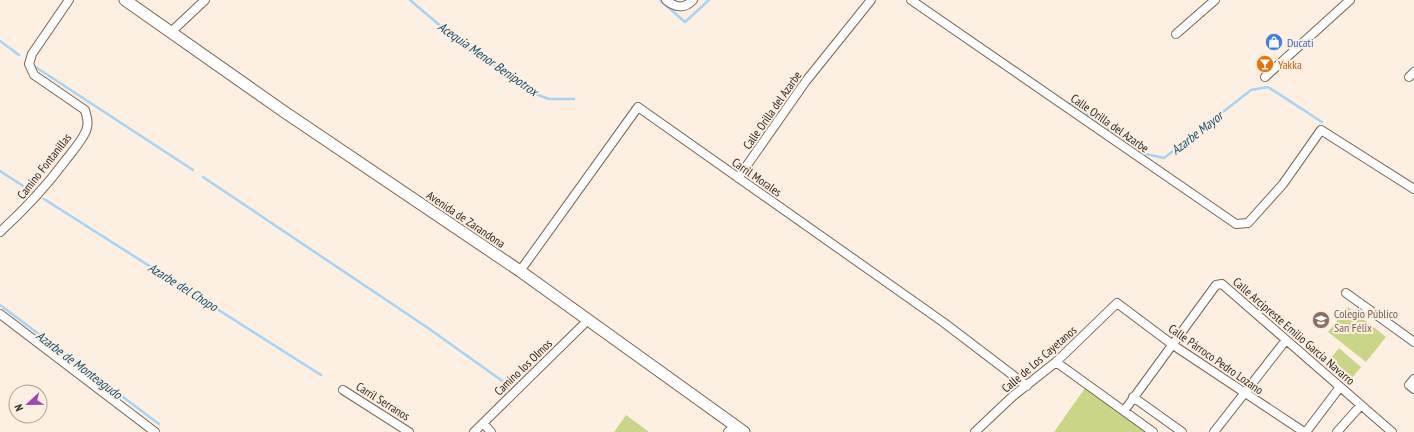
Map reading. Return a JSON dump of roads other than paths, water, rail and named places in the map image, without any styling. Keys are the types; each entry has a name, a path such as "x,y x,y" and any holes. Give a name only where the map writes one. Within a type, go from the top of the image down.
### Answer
{"street":[{"name":"Camino Fontanillas","path":"0,232 26,209 44,189 86,130 88,118 85,110 34,75 29,64 32,54 69,0"},
{"name":"Avenida de Zarandona","path":"125,0 280,108 520,271 736,430"},
{"path":"171,32 205,0"},
{"path":"666,0 680,8 689,4 693,0"},
{"name":"Calle Orilla del Azarbe","path":"738,178 806,81 871,0"},
{"name":"Calle Orilla del Azarbe","path":"911,0 1236,224 1248,223 1283,184 1321,130 1414,189"},
{"path":"1176,34 1215,0"},
{"path":"1265,77 1350,0"},
{"name":"Carril Morales","path":"520,271 638,107 943,322 1027,386"},
{"name":"Calle Arcipreste Emilio García Navarro","path":"1173,345 1216,285 1222,284 1392,432"},
{"path":"1346,292 1414,342"},
{"name":"Calle de Los Cayetanos","path":"975,432 1056,362 1117,303"},
{"name":"Calle Párroco Pedro Lozano","path":"1117,303 1173,345 1305,432"},
{"path":"0,314 149,430"},
{"name":"Camino los Olmos","path":"474,432 588,320"},
{"path":"1214,432 1286,340"},
{"path":"1124,411 1133,396 1173,345"},
{"path":"1056,362 1153,432"},
{"path":"1414,379 1409,385 1414,389"},
{"path":"1305,432 1340,387"},
{"name":"Carril Serranos","path":"343,390 409,432"},
{"path":"1133,396 1182,432"},
{"path":"1337,432 1361,405"},
{"path":"483,423 491,432"}],"waterway":[{"name":"Acequia Menor Benipotrox","path":"410,0 450,34 533,93 549,99 574,99"},
{"name":"Azarbe Mayor","path":"660,0 685,22 709,0"},
{"path":"0,41 19,55"},
{"path":"34,66 193,170"},
{"name":"Azarbe Mayor","path":"1071,103 1146,154 1164,158 1251,90 1268,87 1322,122"},
{"name":"Azarbe del Chopo","path":"0,171 34,193"},
{"path":"203,177 428,328 508,385"},
{"name":"Azarbe del Chopo","path":"44,199 321,375"},
{"name":"Azarbe de Monteagudo","path":"0,305 159,424"}],"place":[{"name":"Ducati","path":"1274,42"},
{"name":"Yakka","path":"1265,64"},
{"name":"Colegio Público San Félix","path":"1321,320"}]}
